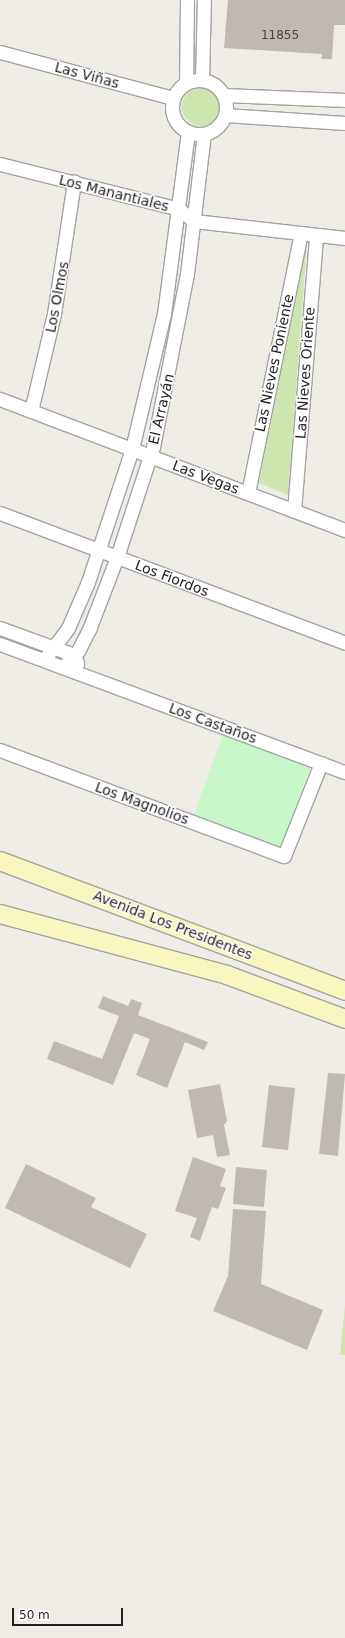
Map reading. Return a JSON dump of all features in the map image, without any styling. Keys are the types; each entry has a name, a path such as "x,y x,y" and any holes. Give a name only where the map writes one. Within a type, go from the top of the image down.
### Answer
{"street":[{"path":"186,83 187,0"},
{"path":"202,80 204,0"},
{"name":"Las Viñas","path":"0,52 173,98"},
{"path":"202,80 218,87 224,95 226,105 225,115 221,124 204,134 188,132 174,118 172,108 173,98 186,83 202,80"},
{"path":"224,95 345,100"},
{"path":"225,115 345,122"},
{"name":"El Arrayán","path":"44,660 55,648 68,628 100,550 132,449 164,314 188,132"},
{"name":"El Arrayán","path":"63,667 74,655 90,628 117,557 150,456 178,328 194,221 204,134"},
{"name":"Los Manantiales","path":"0,164 179,209 194,221"},
{"name":"Los Olmos","path":"31,411 56,306 74,182"},
{"path":"194,221 345,238"},
{"name":"Las Nieves Poniente","path":"248,493 301,233"},
{"name":"Las Nieves Oriente","path":"294,511 316,235"},
{"name":"Las Vegas","path":"0,399 345,530"},
{"name":"Los Fiordos","path":"0,513 345,643"},
{"path":"0,628 74,655 81,674"},
{"name":"Los Castaños","path":"0,644 345,772"},
{"name":"Los Magnolios","path":"0,750 284,856 321,762"},
{"name":"Avenida Los Presidentes","path":"0,861 293,970 342,990"},
{"name":"Avenida Los Presidentes","path":"0,914 177,960 284,995 345,1019"},
{"path":"284,995 294,984 293,970"},
{"path":"323,1010 326,995 342,990"}],"green space":[{"path":"197,88 205,88 212,91 217,96 220,107 217,118 212,123 205,126 197,126 190,123 185,118 182,111 182,103 185,96 190,91"},
{"path":"307,242 288,495 259,483"},
{"path":"224,732 311,765 280,849 193,817"},
{"path":"345,1305 345,1355 340,1355"}],"building":[{"path":"228,0 345,0 345,25 334,25 332,59 321,59 322,54 224,48"},
{"path":"103,996 128,1006 131,999 142,1003 138,1015 208,1042 204,1050 185,1042 167,1088 136,1075 150,1039 134,1033 113,1085 47,1059 54,1041 102,1059 119,1016 98,1008"},
{"path":"328,1073 345,1074 338,1156 319,1154"},
{"path":"220,1084 227,1121 224,1125 230,1155 217,1157 213,1135 197,1138 188,1090"},
{"path":"269,1085 295,1088 288,1150 262,1147"},
{"path":"193,1157 226,1169 220,1186 226,1188 218,1209 212,1207 200,1241 190,1237 197,1218 175,1211"},
{"path":"26,1164 96,1198 91,1207 147,1234 130,1268 5,1208"},
{"path":"236,1167 267,1170 264,1207 233,1204"},
{"path":"233,1209 266,1211 261,1284 323,1310 307,1350 213,1311 228,1276"}]}
